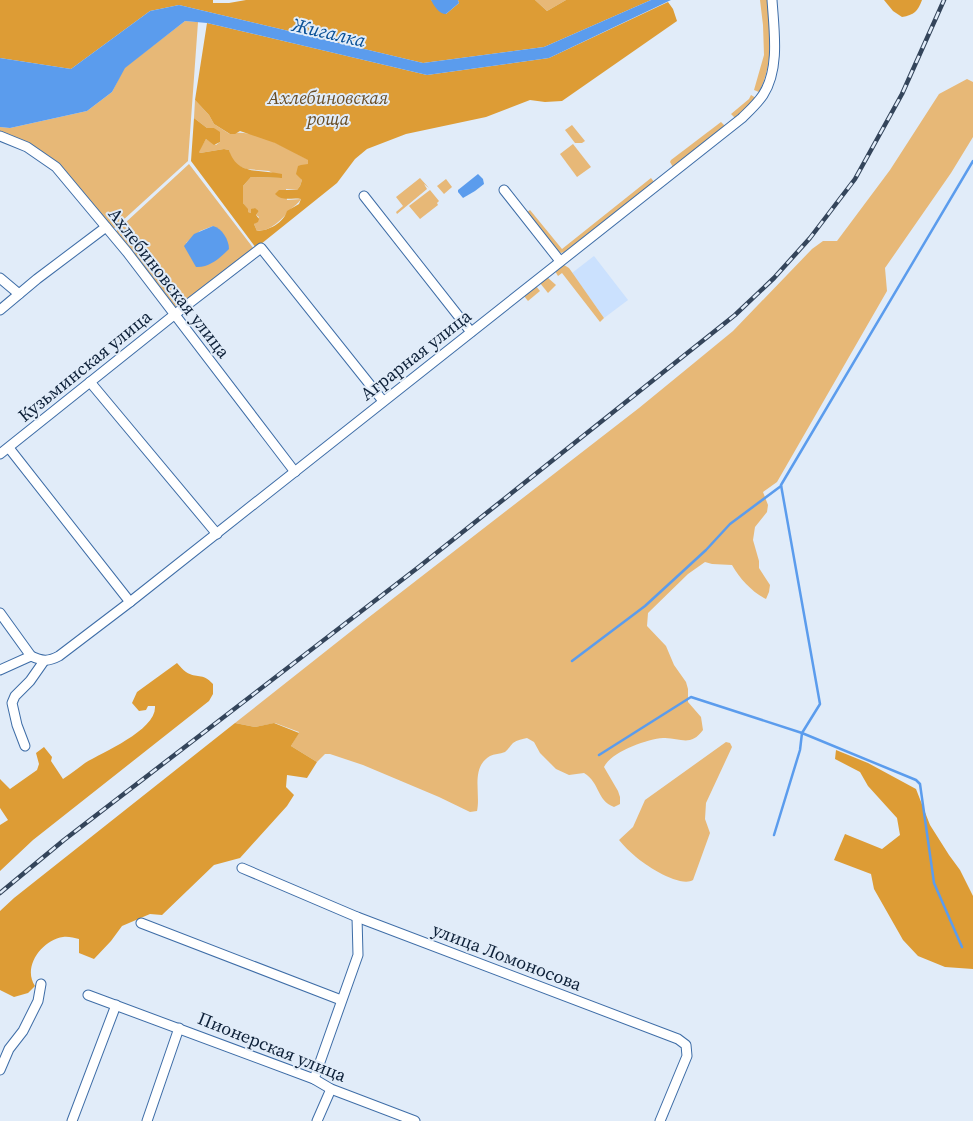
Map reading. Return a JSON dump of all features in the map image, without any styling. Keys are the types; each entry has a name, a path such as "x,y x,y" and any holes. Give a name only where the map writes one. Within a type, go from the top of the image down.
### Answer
{"street":[{"name":"Аграрная улица","path":"44,661 52,660 59,656 130,602 742,118 758,101 768,85 773,62 774,30 772,0"},
{"name":"Ахлебиновская улица","path":"0,136 27,147 56,167 127,252 295,472"},
{"path":"504,190 560,261"},
{"path":"364,196 471,332"},
{"path":"0,310 106,227"},
{"name":"Кузьминская улица","path":"0,454 261,248 383,401"},
{"path":"0,278 19,294"},
{"path":"90,382 217,534"},
{"path":"9,448 130,602"},
{"path":"0,613 31,656 44,661 30,681 15,696 12,703 25,746"},
{"path":"0,670 31,656"},
{"name":"улица Ломоносова","path":"242,868 356,917 678,1039 686,1045 687,1056 660,1121"},
{"path":"314,1079 358,955 356,917"},
{"path":"141,923 341,1000"},
{"path":"0,1070 9,1049 23,1031 38,1001 41,984"},
{"name":"Пионерская улица","path":"88,995 314,1079 331,1089 415,1121"},
{"path":"72,1121 116,1005"},
{"path":"147,1121 179,1028"},
{"path":"317,1121 331,1089"}],"shaded area":[{"path":"535,0 566,0 547,11"},
{"path":"760,0 768,0 770,47 767,70 759,92 754,90 764,55"},
{"path":"185,21 198,22 188,161 110,232 50,157 0,134 0,127 10,128 87,111 112,92 124,68"},
{"path":"967,79 973,82 973,137 951,173 885,268 887,291 777,482 763,492 768,505 767,512 755,527 753,540 759,568 770,585 766,599 747,585 732,565 705,562 688,574 648,613 647,626 666,646 674,665 686,682 688,702 701,717 703,730 694,739 663,738 648,741 622,751 608,761 604,767 620,797 620,804 614,807 604,800 593,782 584,773 569,775 556,769 540,753 534,742 527,738 518,740 505,752 490,756 480,767 478,774 477,811 470,812 363,765 330,754 325,754 317,762 291,746 299,732 275,723 255,727 235,723 639,408 733,331 812,249 823,241 837,241 890,170 939,94"},
{"path":"751,95 756,98 735,118 731,114 749,99"},
{"path":"195,100 209,115 214,124 228,133 260,136 309,160 300,177 302,180 297,190 286,189 287,200 301,199 271,227 257,231 254,224 259,217 256,215 259,211 254,208 251,213 247,212 248,210 243,203 243,186 251,177 281,178 269,171 246,169 237,165 231,159 229,150 198,152 206,139 216,145 220,142 214,128 207,128 194,118"},
{"path":"721,122 725,126 673,167 670,162 671,160"},
{"path":"572,125 585,141 575,143 565,130"},
{"path":"573,144 591,167 577,177 560,154"},
{"path":"189,164 254,249 171,312 112,235","holes":["213,226 224,253 220,256 186,243 200,231"]},
{"path":"420,178 429,188 424,184 427,189 397,214 396,212 403,206 396,197"},
{"path":"651,178 654,182 561,253 556,250 526,213 530,210 562,249"},
{"path":"446,179 452,187 444,194 437,186"},
{"path":"430,190 439,201 438,205 420,219 409,206"},
{"path":"594,256 628,300 604,318 572,273"},
{"path":"564,265 569,268 604,318 600,322 562,273 558,276 555,271"},
{"path":"547,277 556,285 548,293 540,283"},
{"path":"536,286 540,291 528,301 524,296"},
{"path":"726,742 730,743 732,747 706,803 705,819 710,833 693,880 688,882 672,879 641,861 619,840 633,827 645,800"}],"green space":[{"name":"Ахлебиновская роща","path":"0,0 213,0 213,3 229,3 246,0 431,0 446,14 459,3 458,0 535,0 547,11 566,0 651,0 544,47 423,63 179,5 150,11 71,69 0,58"},
{"path":"884,0 922,0 915,12 902,17 893,11"},
{"name":"Ахлебиновская роща","path":"668,2 673,9 677,21 562,101 545,102 530,100 486,117 406,134 367,149 355,159 337,183 256,248 191,161 194,118 207,128 214,128 220,132 220,142 214,145 206,139 200,153 224,149 229,150 233,158 243,168 282,174 282,178 251,177 243,186 243,203 248,212 251,213 251,209 255,208 259,211 256,215 259,219 258,222 254,224 257,231 275,225 283,219 287,211 299,204 301,199 284,199 275,194 279,190 297,190 302,180 296,174 298,166 308,164 308,160 275,143 240,131 230,134 214,124 209,115 195,100 207,23 427,75 549,58"},
{"path":"177,663 186,672 206,678 213,684 213,694 209,701 33,840 0,871 0,825 8,820 0,808 0,779 10,789 37,770 39,764 36,753 44,747 52,757 51,761 63,779 85,763 128,739 147,723 153,715 155,706 148,706 146,710 139,711 132,703 137,692"},
{"path":"235,723 255,727 274,723 299,733 291,746 317,762 307,778 287,775 286,787 294,795 287,806 240,858 214,865 162,915 150,914 122,926 94,959 79,953 79,939 65,937 55,939 41,949 36,956 31,971 35,986 28,993 14,997 0,990 0,911"},
{"path":"836,750 868,763 916,789 930,825 960,870 973,896 973,969 945,967 918,956 903,940 874,889 871,874 834,860 845,834 882,849 900,835 897,818 868,786 860,772 835,759"}],"water":[{"path":"431,0 458,0 459,3 446,14 443,14 435,7"},
{"path":"651,0 671,0 549,58 427,75 207,23 185,21 125,68 112,92 87,111 10,128 0,127 0,58 71,69 150,11 179,5 423,63 544,47"},
{"path":"478,174 483,179 484,184 463,198 458,190"},
{"path":"213,226 224,235 229,249 210,264 196,267 184,246 194,234"}],"waterway":[{"path":"774,835 800,750 802,733 820,704 781,485 973,161"},
{"path":"572,661 645,606 706,550 730,524 781,486"},
{"path":"599,755 691,697 802,733 916,780 920,784 934,883 962,947"}],"railway":[{"path":"0,893 64,840 420,566 735,315 774,278 810,238 855,179 902,94 944,0"}],"water label":[{"name":"Жигалка","path":"329,32"}]}
